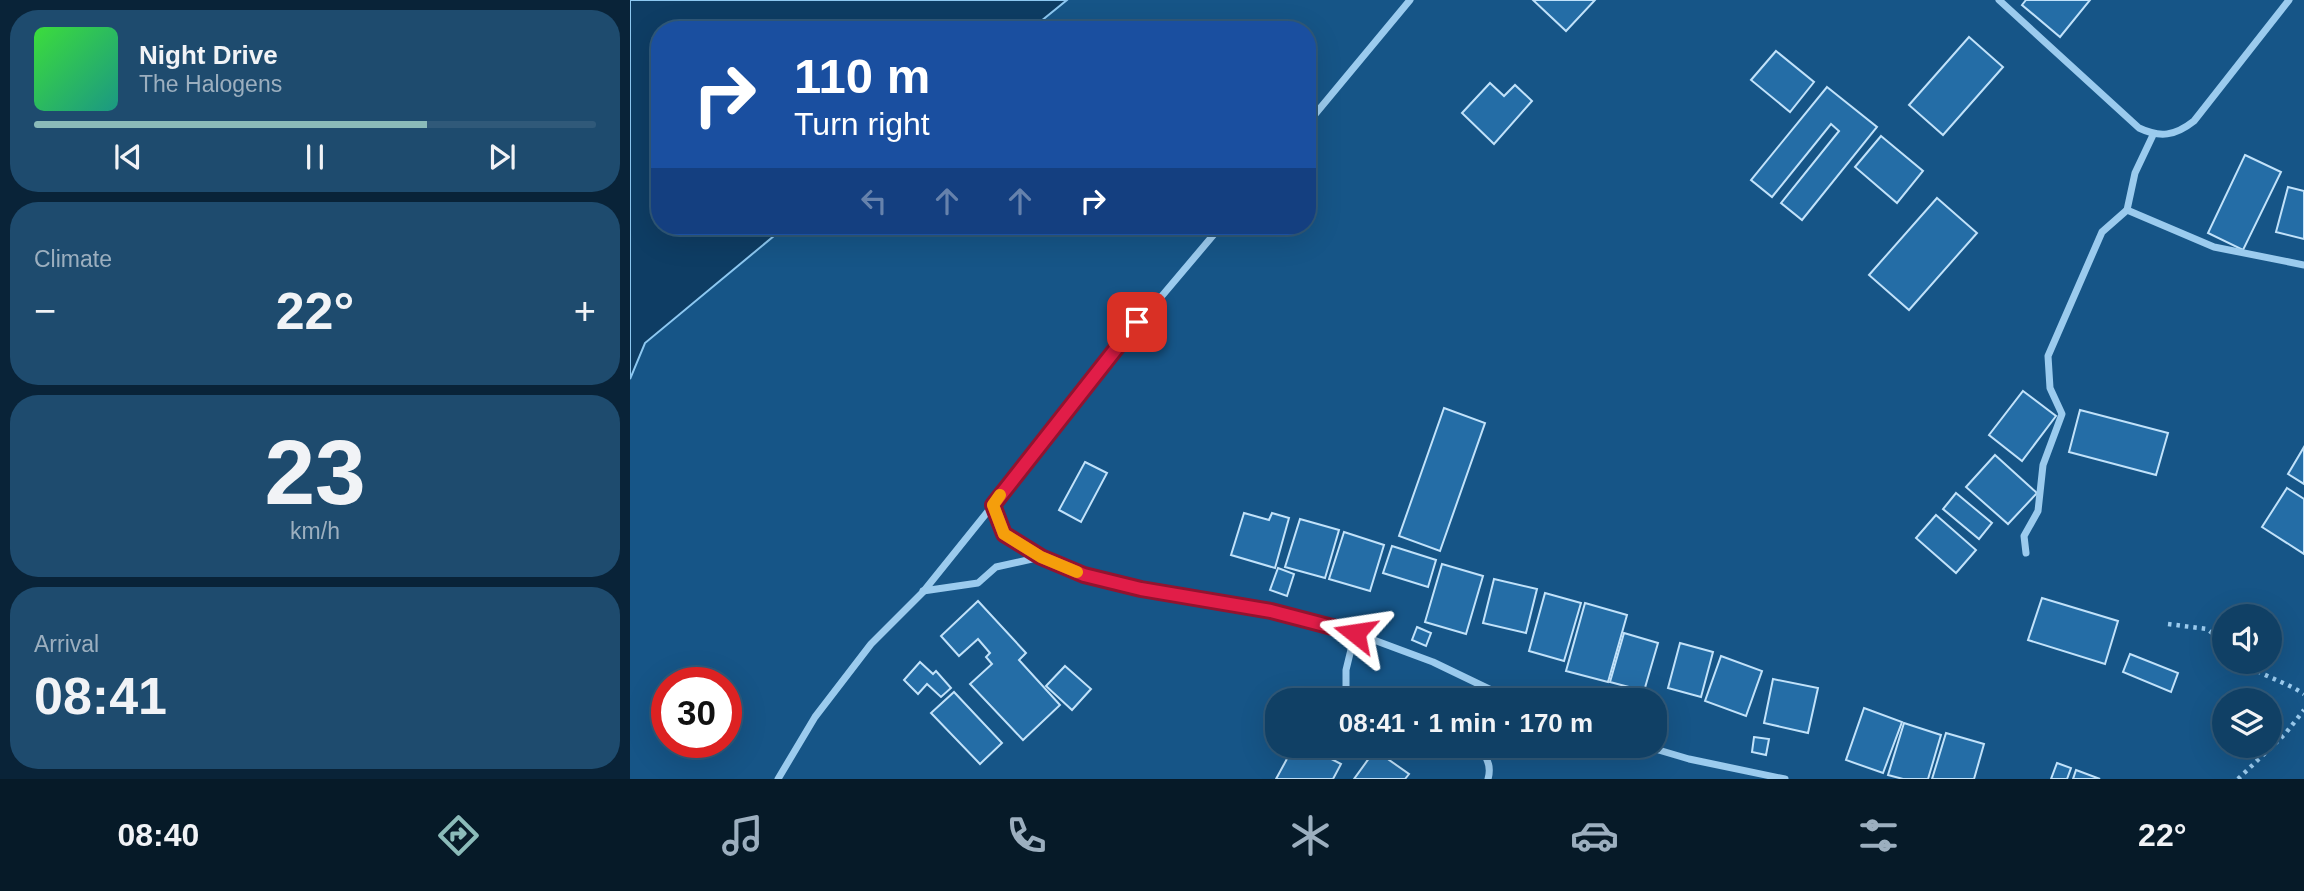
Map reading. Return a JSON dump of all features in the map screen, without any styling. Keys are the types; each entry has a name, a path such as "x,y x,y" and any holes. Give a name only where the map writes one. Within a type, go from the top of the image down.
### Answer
{"street":[{"path":"1316,113 1410,0"},
{"path":"1999,0 2139,128 2153,135 2180,132 2194,121 2289,0"},
{"path":"2026,553 2024,536 2038,511 2043,465 2062,414 2050,388 2048,356 2102,232 2127,210 2136,173 2153,135"},
{"path":"2127,210 2214,247 2304,265"},
{"path":"778,779 815,717 871,644 923,592 1074,400 1213,235"},
{"path":"993,505 1004,534 1041,557 1084,575 1141,589 1271,611 1355,633 1433,662 1487,688"},
{"path":"923,592 978,583 996,567 1041,557"},
{"path":"1346,688 1346,670 1355,633"},
{"path":"1667,752 1785,779"},
{"path":"1487,758 1490,771 1488,779"}],"path":[{"path":"2168,624 2207,629 2212,633"},
{"path":"2264,674 2288,683 2304,694"},
{"path":"2238,779 2285,734 2304,710"}],"water":[{"path":"630,0 1067,0 1041,21 651,21 651,235 775,235 645,343 630,379"}],"building":[{"path":"1533,0 1595,0 1566,31"},
{"path":"2026,0 2090,0 2060,37 2022,5"},
{"path":"1969,37 2003,67 1943,135 1909,105"},
{"path":"1776,51 1814,82 1790,112 1751,80"},
{"path":"1490,83 1504,96 1515,85 1532,101 1494,144 1462,113"},
{"path":"1827,87 1877,127 1802,220 1781,203 1839,131 1831,124 1772,197 1751,180"},
{"path":"1881,136 1923,171 1897,203 1855,167"},
{"path":"2245,155 2281,172 2243,250 2208,233"},
{"path":"2288,187 2304,191 2304,239 2276,232"},
{"path":"1937,198 1977,233 1909,310 1869,275"},
{"path":"2023,391 2056,416 2022,461 1989,435"},
{"path":"1444,408 1485,423 1440,551 1399,536"},
{"path":"2080,410 2168,433 2156,475 2069,452"},
{"path":"2304,447 2304,484 2288,474"},
{"path":"1995,455 2037,493 2008,524 1966,487"},
{"path":"1085,462 1107,473 1081,522 1059,510"},
{"path":"2287,488 2304,499 2304,554 2262,527"},
{"path":"1956,493 1992,523 1979,539 1943,509"},
{"path":"1244,513 1269,520 1272,513 1289,518 1275,568 1231,555"},
{"path":"1936,515 1976,550 1956,573 1916,538"},
{"path":"1300,519 1339,530 1325,578 1285,567"},
{"path":"1344,532 1384,545 1370,591 1329,579"},
{"path":"1392,546 1436,560 1428,587 1383,573"},
{"path":"1442,564 1483,576 1466,634 1425,622"},
{"path":"1278,568 1294,574 1287,596 1270,590"},
{"path":"1494,579 1537,589 1526,633 1483,623"},
{"path":"1545,593 1581,603 1564,661 1529,651"},
{"path":"2042,598 2118,621 2105,664 2028,640"},
{"path":"978,601 1026,653 1019,660 1060,705 1023,740 970,684 992,664 986,657 990,653 978,639 959,656 941,636"},
{"path":"1585,603 1627,615 1608,682 1566,671"},
{"path":"1417,627 1431,633 1426,646 1412,640"},
{"path":"1624,633 1658,643 1645,688 1610,682"},
{"path":"1680,643 1713,652 1701,697 1668,688"},
{"path":"2130,654 2178,673 2171,692 2123,672"},
{"path":"1721,656 1762,671 1746,716 1705,701"},
{"path":"920,662 933,674 936,671 951,688 941,697 927,684 918,694 904,680"},
{"path":"1065,666 1091,689 1072,710 1046,686"},
{"path":"1773,679 1818,688 1808,733 1764,723"},
{"path":"954,692 1002,743 980,764 931,713"},
{"path":"1864,708 1902,722 1883,773 1846,760"},
{"path":"1904,723 1941,735 1928,779 1903,779 1888,775"},
{"path":"1946,733 1984,744 1974,779 1932,779"},
{"path":"1754,737 1769,739 1766,755 1752,752"},
{"path":"1287,758 1329,758 1341,764 1333,779 1276,779"},
{"path":"1369,758 1386,758 1409,774 1405,779 1354,779"},
{"path":"2057,763 2071,768 2067,779 2051,779"},
{"path":"2076,770 2100,779 2073,779"}],"slow traffic":[{"path":"1000,495 993,505 1004,534 1041,557 1077,572"}],"route":[{"path":"1137,322 993,505 1004,534 1041,557 1084,575 1141,589 1271,611 1355,633"}]}
